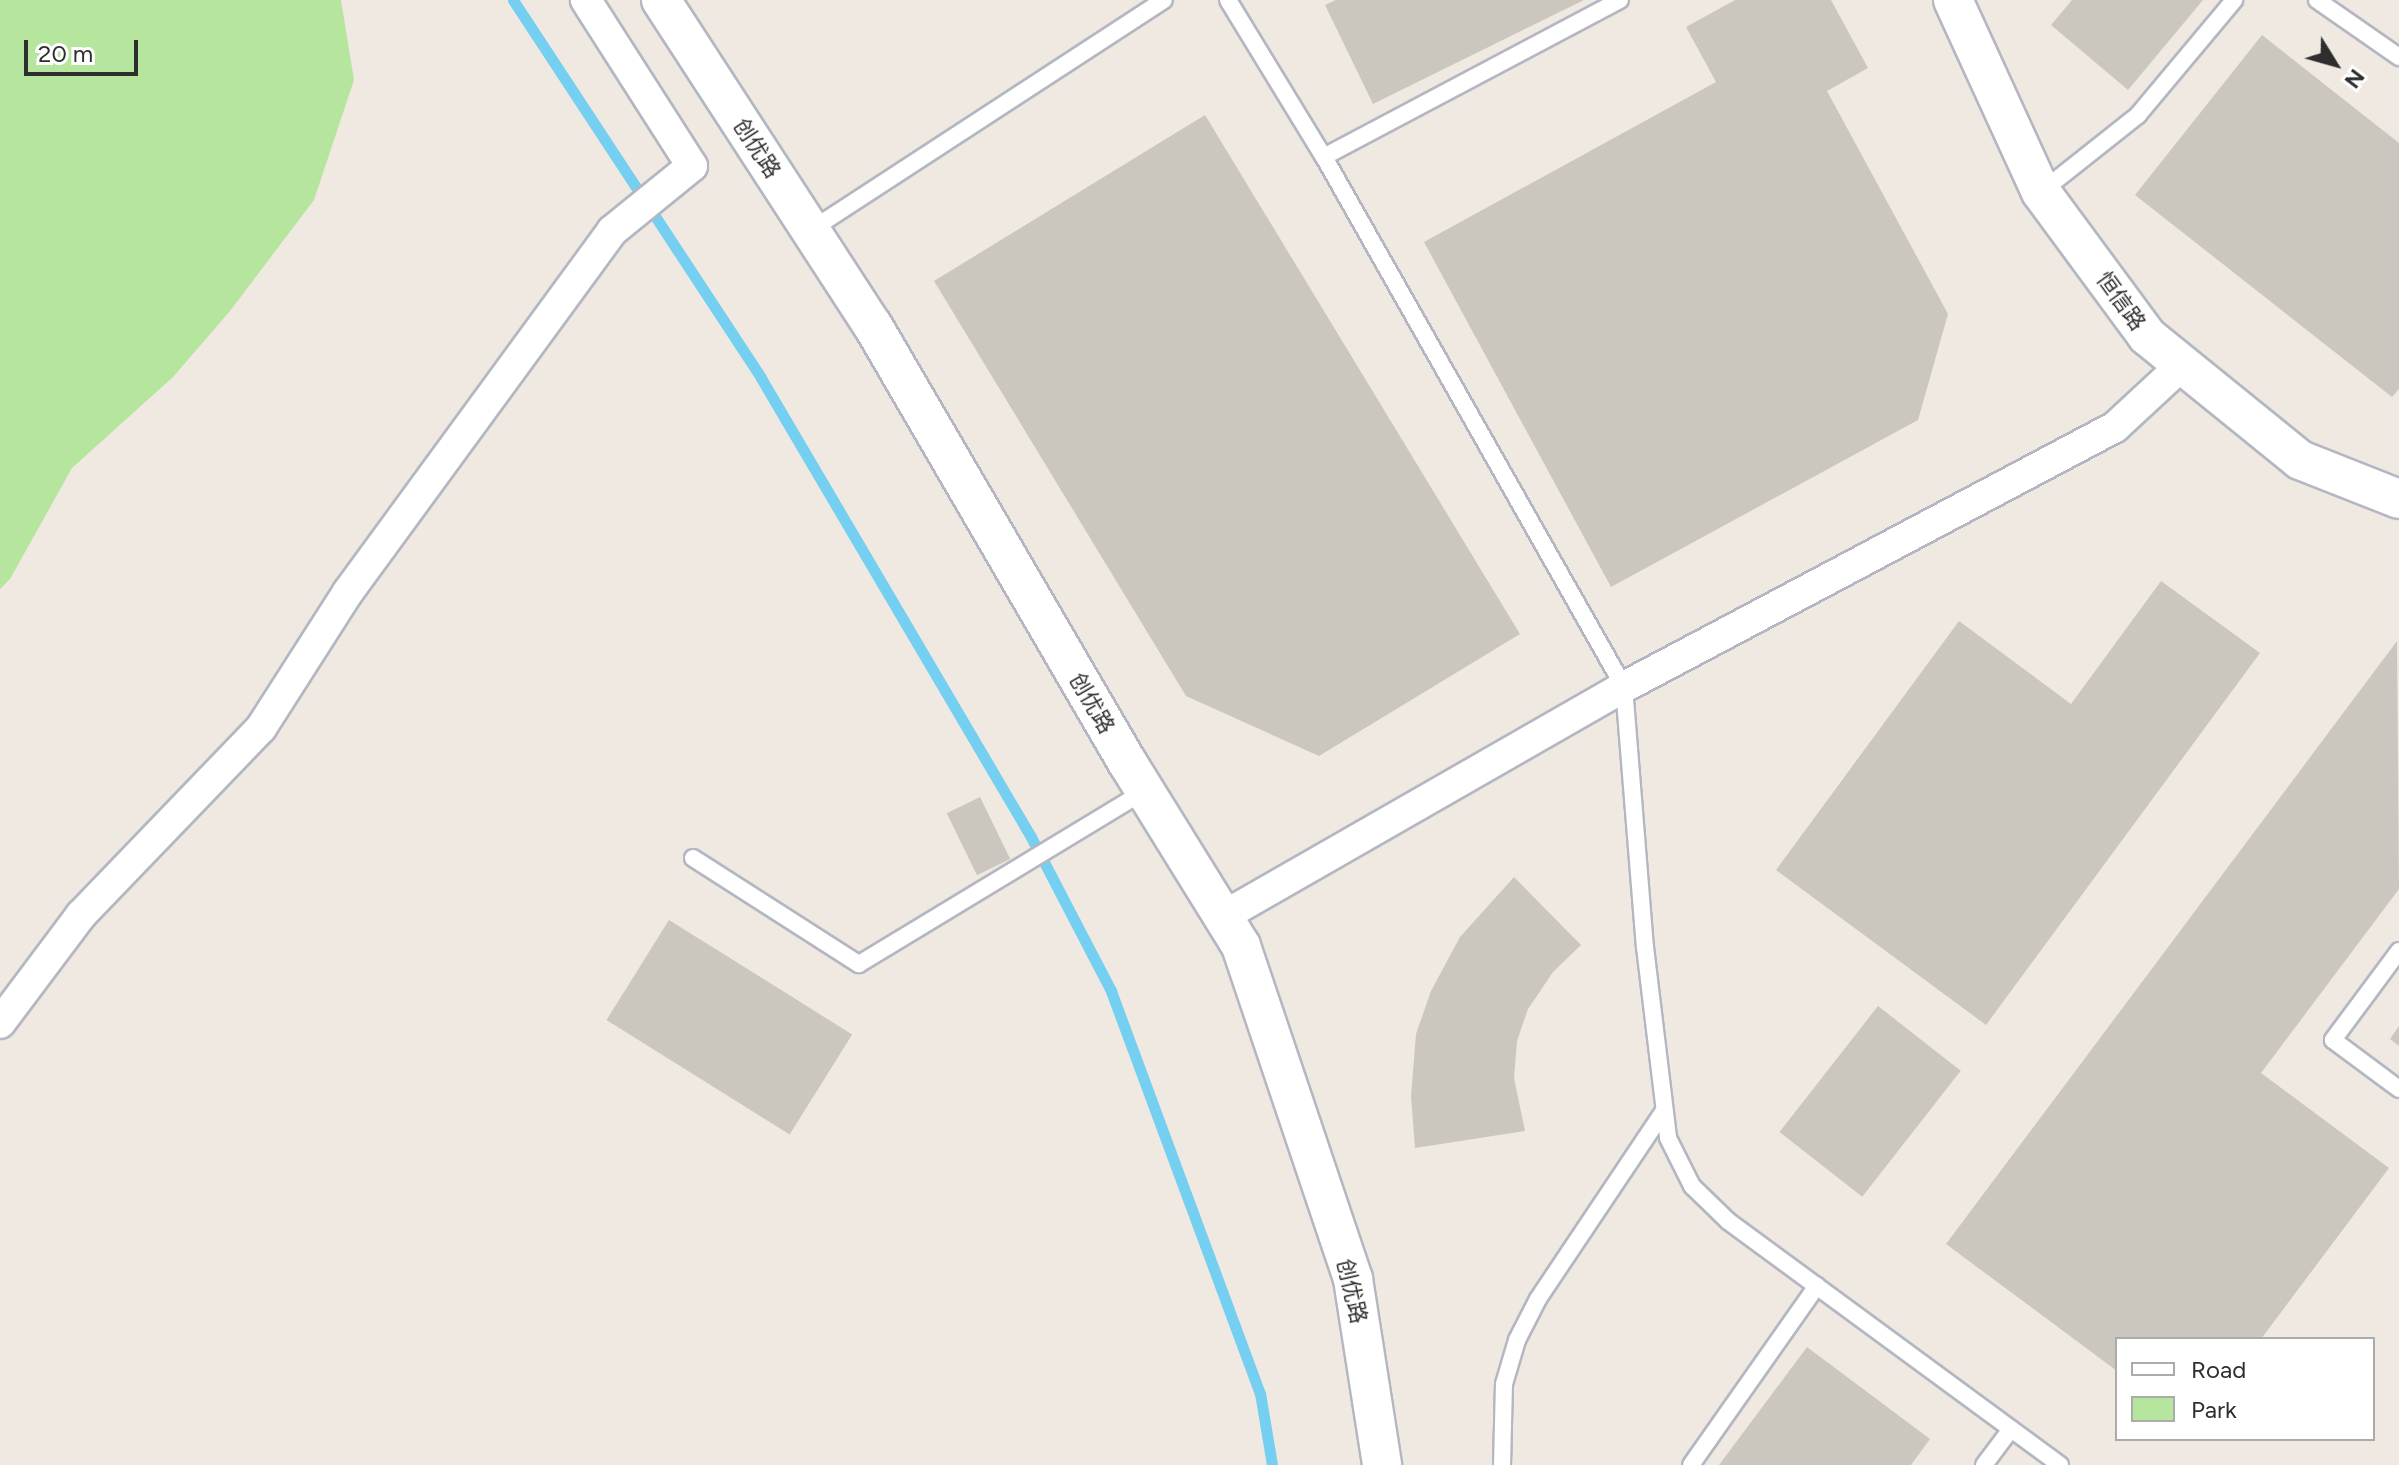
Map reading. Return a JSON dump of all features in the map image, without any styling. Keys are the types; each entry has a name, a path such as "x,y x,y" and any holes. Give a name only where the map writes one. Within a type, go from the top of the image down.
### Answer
{"street":[{"path":"0,1023 81,915 261,728 348,592 620,224 692,166 586,0"},
{"name":"创优路","path":"661,0 873,326 1145,791 1241,946 1353,1279 1382,1465"},
{"name":"恒信路","path":"1953,0 2041,192 2147,336 2300,460 2399,499"},
{"path":"1222,917 1624,687 2115,427 2182,365"}],"lane":[{"path":"811,230 1164,0"},
{"path":"1228,0 1324,157 1624,687 1645,947 1664,1111 1668,1138 1692,1186 1728,1221 2060,1465"},
{"path":"1324,157 1620,0"},
{"path":"2041,192 2138,115 2234,0"},
{"path":"2317,0 2399,57"},
{"path":"693,858 859,964 1145,791"},
{"path":"2399,951 2333,1040 2399,1089"},
{"path":"1502,1465 1504,1384 1517,1340 1538,1299 1664,1111"},
{"path":"1691,1465 1817,1286"},
{"path":"1984,1465 2011,1429"}],"green space":[{"path":"0,0 341,0 354,80 314,200 230,311 173,377 72,468 10,579 0,589"}],"building":[{"path":"1336,0 1584,0 1373,104 1325,5"},
{"path":"1735,0 1831,0 1868,68 1827,91 1948,314 1918,420 1611,587 1424,242 1716,82 1686,27"},
{"path":"2072,0 2203,0 2128,90 2051,25"},
{"path":"2262,35 2399,143 2399,389 2392,397 2135,195"},
{"path":"1205,115 1520,634 1319,756 1186,696 934,281"},
{"path":"2161,581 2260,653 1986,1025 1776,870 1959,621 2071,704"},
{"path":"2397,641 2399,889 2261,1073 2389,1168 2262,1337 2115,1337 2115,1370 1946,1244"},
{"path":"980,797 1010,859 977,875 947,813"},
{"path":"1514,877 1581,945 1553,972 1528,1009 1517,1041 1514,1078 1525,1131 1415,1148 1411,1096 1416,1034 1431,991 1460,937"},
{"path":"669,920 852,1034 790,1135 606,1020"},
{"path":"1878,1006 1961,1071 1862,1197 1779,1132"},
{"path":"2399,1026 2399,1046 2390,1039"},
{"path":"1807,1347 1930,1439 1911,1465 1719,1465"}],"waterway":[{"path":"513,0 761,378 1031,837 1111,991 1260,1393 1272,1465"}]}
